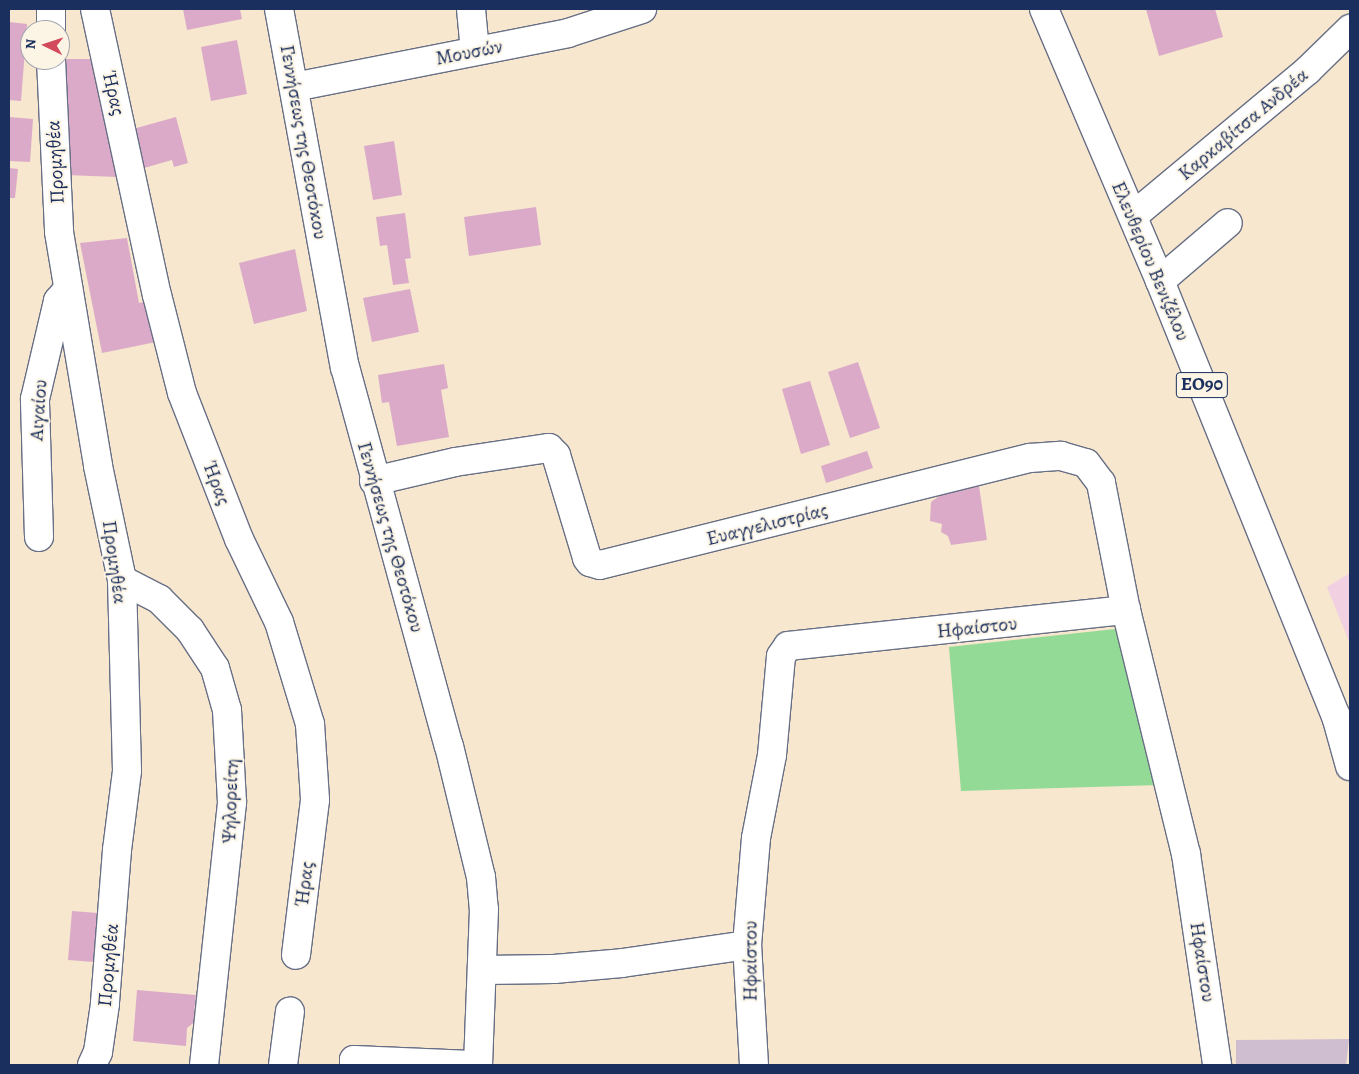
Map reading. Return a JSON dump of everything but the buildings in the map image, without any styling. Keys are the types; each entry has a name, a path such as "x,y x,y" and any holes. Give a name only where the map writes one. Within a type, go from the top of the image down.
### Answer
{"street":[{"name":"Ήρας","path":"95,9 180,385 232,523 279,622 310,724 315,800 296,955"},
{"name":"Γεννήσεως της Θεοτόκου","path":"279,9 345,367 374,480 442,720 481,877 483,970 478,1065"},
{"path":"472,9 475,51"},
{"name":"Ελευθερίου Βενιζέλου","path":"1044,9 1160,281 1336,716 1350,766"},
{"name":"Μουσών","path":"294,87 568,33 627,11"},
{"name":"Καρκαβίτσα Ανδρέα","path":"1133,216 1308,70 1350,29"},
{"name":"Προμηθέα","path":"52,70 55,190 68,289 98,466 122,580 127,771 117,850 105,1004 98,1052 92,1065"},
{"path":"1160,281 1228,223"},
{"name":"Αιγαίου","path":"39,537 35,399 58,301 68,289"},
{"name":"Ευαγγελιστρίας","path":"374,480 455,462 549,448 556,455 587,558 590,562 600,565 1030,458 1045,456 1074,459 1086,463 1101,483 1126,610"},
{"name":"Ψηλορείτη","path":"122,580 159,599 190,630 215,668 227,710 232,803 204,1065"},
{"name":"Ηφαίστου","path":"754,1065 747,945 756,838 772,755 781,656 788,646 1126,610 1186,854 1218,1065"},
{"path":"483,970 554,969 622,963 747,945"},
{"path":"284,1065 290,1011"},
{"path":"354,1065 354,1060 472,1065"}],"shaded area":[{"path":"1350,573 1350,644 1327,587"},
{"path":"1349,1039 1346,1065 1236,1065 1236,1040"}],"green space":[{"path":"1115,629 1159,785 961,791 949,647"}]}
